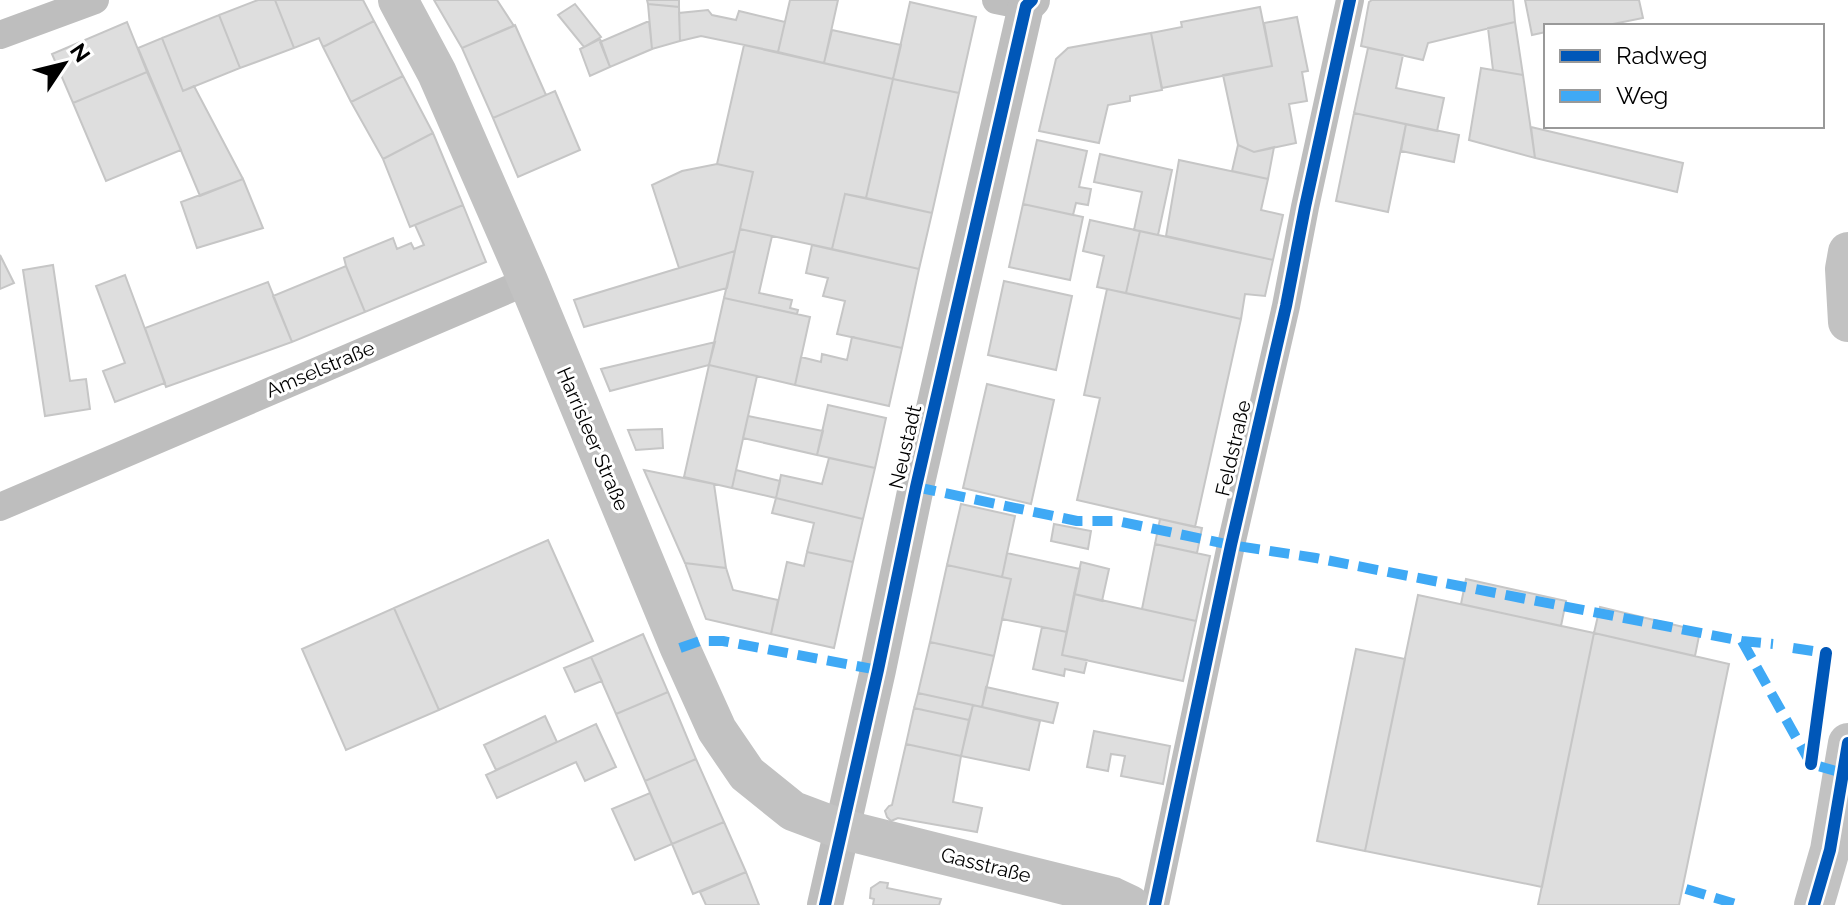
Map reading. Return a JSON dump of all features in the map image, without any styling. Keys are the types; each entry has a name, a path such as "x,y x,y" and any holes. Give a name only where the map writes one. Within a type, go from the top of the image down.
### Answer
{"main road":[{"name":"Harrisleer Straße","path":"398,0 437,73 528,281 717,730 747,774 793,811 841,829"},
{"path":"1848,252 1845,269 1848,322"},
{"path":"1814,905 1839,852 1848,743"},
{"name":"Gasstraße","path":"841,829 1113,897 1130,905"}],"street":[{"path":"0,35 95,0"},
{"name":"Feldstraße","path":"1155,905 1350,0"},
{"name":"Neustadt","path":"825,905 878,670 1018,2"},
{"name":"Amselstraße","path":"0,507 528,281"}],"building":[{"path":"258,0 275,0 294,48 240,68 219,15"},
{"path":"275,0 363,0 374,21 323,47 319,38 294,48"},
{"path":"434,0 497,0 514,26 462,48"},
{"path":"647,0 679,0 679,7 648,4"},
{"path":"790,0 838,0 824,63 778,52"},
{"path":"1513,0 1515,22 1428,43 1423,60 1361,46 1369,2"},
{"path":"1525,0 1639,0 1643,18 1613,24 1544,24 1544,32 1532,35"},
{"path":"910,2 976,17 959,93 893,79"},
{"path":"575,4 601,37 584,47 558,15"},
{"path":"648,4 679,7 680,41 652,49"},
{"path":"1260,7 1272,66 1162,88 1151,33 1182,27 1181,22"},
{"path":"708,10 712,15 736,20 739,11 785,22 778,52 701,36 680,41 679,13"},
{"path":"219,15 240,68 183,91 162,38"},
{"path":"1297,17 1308,71 1302,72 1307,101 1289,104 1296,143 1254,152 1238,145 1223,75 1272,66 1264,23"},
{"path":"374,21 403,76 351,102 323,47"},
{"path":"649,21 652,49 610,67 600,42"},
{"path":"127,22 147,72 73,103 52,54"},
{"path":"1515,22 1523,75 1493,70 1488,28"},
{"path":"515,25 546,95 493,118 462,48"},
{"path":"832,30 901,45 893,79 824,63"},
{"path":"1151,33 1162,90 1130,96 1130,101 1108,105 1099,143 1039,131 1056,59 1068,48"},
{"path":"162,38 183,91 194,86 243,179 200,196 138,48"},
{"path":"600,39 610,67 590,76 580,49"},
{"path":"744,45 893,79 866,198 845,194 832,249 740,229 753,172 717,164"},
{"path":"1368,48 1403,55 1396,88 1444,98 1437,131 1354,113"},
{"path":"1481,68 1523,75 1535,158 1469,140"},
{"path":"147,72 181,150 106,181 73,103"},
{"path":"403,76 433,133 383,159 351,102"},
{"path":"893,79 959,93 932,213 866,198"},
{"path":"555,91 580,150 518,177 493,118"},
{"path":"1354,113 1406,124 1388,212 1336,201"},
{"path":"1406,124 1459,135 1454,162 1401,151"},
{"path":"1531,127 1683,163 1677,192 1535,158"},
{"path":"433,133 463,205 410,227 383,159"},
{"path":"1037,140 1087,151 1079,187 1091,189 1088,205 1076,203 1073,215 1023,204"},
{"path":"1238,145 1254,152 1274,147 1268,179 1232,171"},
{"path":"1100,154 1172,170 1158,235 1134,230 1142,192 1094,182"},
{"path":"1179,160 1268,179 1261,210 1283,215 1273,260 1166,236"},
{"path":"717,164 753,172 735,251 679,268 652,185 682,171"},
{"path":"243,179 263,228 197,248 181,202"},
{"path":"845,194 932,213 919,269 832,249"},
{"path":"1023,204 1083,217 1070,280 1009,267"},
{"path":"463,205 486,262 365,312 344,258 393,238 397,249 411,243 414,249 424,245 415,225"},
{"path":"1090,220 1140,231 1126,293 1097,287 1104,256 1083,251"},
{"path":"740,229 772,236 759,293 792,300 790,308 798,310 797,314 724,298"},
{"path":"1140,231 1273,260 1265,296 1245,294 1241,319 1126,293"},
{"path":"812,245 919,269 902,348 837,334 845,301 823,296 828,278 806,273"},
{"path":"735,251 727,288 584,327 574,300"},
{"path":"0,255 14,283 0,289"},
{"path":"53,265 70,381 86,379 90,409 45,416 23,270"},
{"path":"346,266 365,312 292,342 273,296"},
{"path":"125,275 165,383 115,402 103,371 125,363 96,286"},
{"path":"1004,281 1072,296 1056,370 988,355"},
{"path":"268,282 292,342 166,387 145,328"},
{"path":"1107,289 1241,319 1195,527 1077,500 1100,398 1084,395"},
{"path":"724,298 810,317 795,385 709,365"},
{"path":"852,337 902,348 889,406 795,385 801,357 821,362 822,354 847,360"},
{"path":"715,342 709,365 610,391 601,369"},
{"path":"709,365 757,376 732,488 684,477"},
{"path":"987,384 1054,400 1031,504 963,488"},
{"path":"828,405 886,418 875,468 817,455"},
{"path":"748,416 823,431 817,455 743,438"},
{"path":"662,429 663,448 636,450 628,430"},
{"path":"829,458 875,468 863,519 776,498 781,475 822,484"},
{"path":"644,470 714,484 726,568 685,563"},
{"path":"736,470 780,481 776,498 732,488"},
{"path":"776,498 863,519 853,562 807,552 814,523 772,513"},
{"path":"961,504 1015,516 1002,577 947,565"},
{"path":"1160,519 1202,528 1197,553 1155,544"},
{"path":"1054,524 1091,531 1088,549 1051,541"},
{"path":"548,540 593,641 439,710 394,608"},
{"path":"1155,544 1210,556 1196,621 1142,609"},
{"path":"807,552 853,562 834,648 771,634 787,562 804,566"},
{"path":"1007,553 1080,569 1067,632 1002,619 1011,579 1002,577"},
{"path":"1081,562 1109,569 1102,601 1074,594"},
{"path":"685,563 726,568 733,590 778,600 771,634 706,619"},
{"path":"947,565 1011,579 994,656 930,642"},
{"path":"1466,579 1566,601 1561,626 1461,604"},
{"path":"1074,594 1196,621 1183,681 1062,655"},
{"path":"1418,595 1594,633 1542,887 1365,851"},
{"path":"1600,607 1700,631 1695,656 1594,633"},
{"path":"394,608 439,710 346,750 302,649"},
{"path":"1042,627 1067,632 1062,655 1087,660 1084,673 1065,669 1064,676 1033,669"},
{"path":"1594,633 1729,664 1679,905 1538,905"},
{"path":"643,634 668,692 616,714 591,657"},
{"path":"930,642 994,656 982,707 918,693"},
{"path":"1356,649 1405,659 1365,851 1317,841"},
{"path":"591,657 602,681 575,692 564,668"},
{"path":"986,687 1058,703 1053,723 982,707"},
{"path":"668,692 696,759 645,781 616,714"},
{"path":"918,693 973,705 969,720 914,708"},
{"path":"973,705 1040,721 1029,770 961,756"},
{"path":"914,708 969,720 961,756 906,744"},
{"path":"545,716 557,742 496,770 484,745"},
{"path":"596,724 616,767 585,781 576,762 497,798 486,775"},
{"path":"1094,731 1170,746 1163,784 1121,776 1125,756 1111,754 1108,771 1087,767"},
{"path":"906,744 961,756 953,802 982,808 977,832 898,818 891,821 887,817 885,811 892,805"},
{"path":"696,759 724,822 672,844 645,781"},
{"path":"650,793 672,844 635,860 612,809"},
{"path":"724,822 746,872 693,894 672,844"},
{"path":"746,872 759,905 706,905 700,892"},
{"path":"880,882 888,883 887,888 941,899 939,905 873,905 871,888"}],"marked path":[{"path":"916,487 1077,521 1117,521 1742,641 1773,644"},
{"path":"680,648 700,641 723,641 878,670"},
{"path":"1742,641 1811,764 1843,773"},
{"path":"1793,648 1826,653 1825,660"},
{"path":"1686,889 1739,905"}],"cycle path":[{"path":"825,905 1026,6 1032,0"},
{"path":"1155,905 1350,0"},
{"path":"1811,764 1826,653"},
{"path":"1814,905 1830,850 1848,743"}]}
